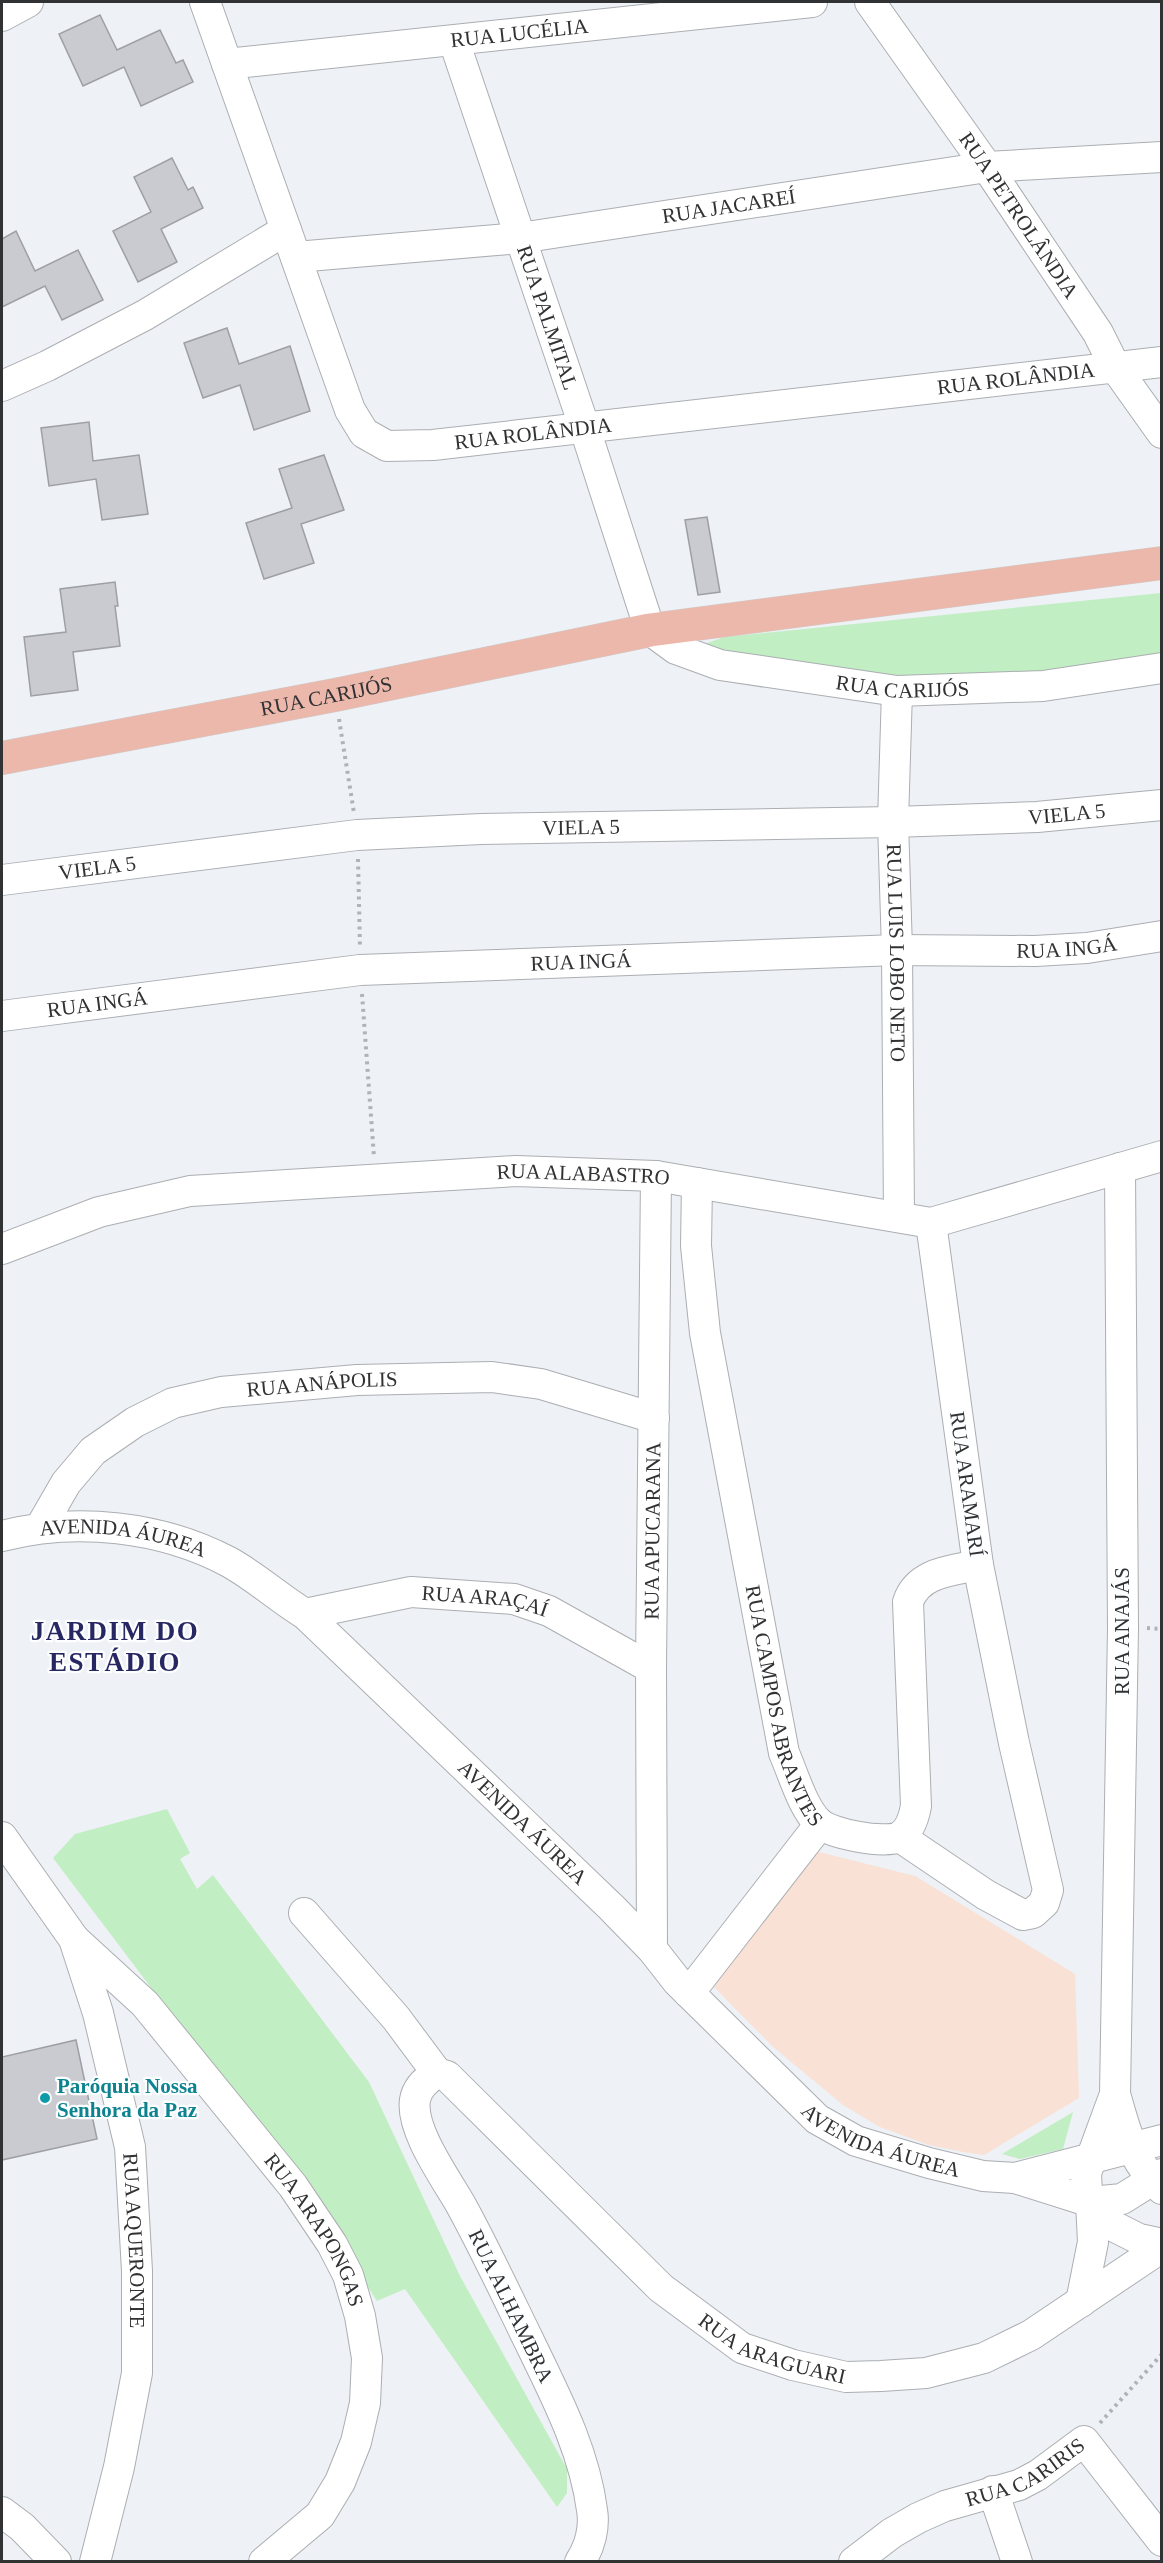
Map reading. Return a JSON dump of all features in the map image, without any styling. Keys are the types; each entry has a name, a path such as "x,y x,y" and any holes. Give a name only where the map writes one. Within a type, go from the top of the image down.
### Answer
{"main road":[{"name":"RUA CARIJÓS","path":"2,758 336,695 650,630 1161,564"}],"street":[{"path":"2,16 28,2"},
{"name":"RUA ROLÂNDIA","path":"205,2 350,410 364,433 387,446 433,445 585,429 1161,362"},
{"name":"RUA LUCÉLIA","path":"227,64 812,2"},
{"name":"RUA PETROLÂNDIA","path":"870,2 987,167 1098,333 1114,367 1161,433"},
{"name":"RUA PALMITAL","path":"454,41 650,630"},
{"name":"RUA JACAREÍ","path":"291,244 520,238 987,167 1161,157"},
{"path":"2,386 47,366 291,244"},
{"name":"RUA CARIJÓS","path":"650,630 676,649 720,665 897,691 1043,686 1161,668"},
{"name":"RUA LUIS LOBO NETO","path":"897,691 893,822 897,950 899,1217"},
{"name":"VIELA 5","path":"2,880 357,836 481,829 893,822 1037,817 1161,805"},
{"name":"RUA INGÁ","path":"2,1016 360,970 897,950 1035,951 1088,948 1161,936"},
{"name":"RUA ALABASTRO","path":"2,1249 99,1212 190,1191 516,1171 656,1176 931,1223 1161,1156"},
{"name":"RUA ANAJÁS","path":"1120,1168 1123,1628 1115,2094 1131,2147"},
{"name":"RUA APUCARANA","path":"652,1949 651,1668 656,1176"},
{"name":"RUA CAMPOS ABRANTES","path":"697,1183 696,1246 705,1333 784,1753 811,1814 820,1824 833,1831 859,1837 890,1839 900,1836"},
{"name":"RUA ARAMARÍ","path":"900,1836 986,1895 1023,1915 1033,1913 1044,1903 1048,1890 1014,1743 978,1565 931,1223"},
{"name":"RUA ANÁPOLIS","path":"40,1528 66,1483 93,1451 135,1422 173,1403 221,1392 357,1380 492,1377 541,1384 654,1418"},
{"name":"AVENIDA ÁUREA","path":"2,1536 40,1528 83,1527 129,1529 188,1544 229,1562 305,1614 611,1907 652,1949 689,1993 817,2119 856,2141 929,2163 983,2176 1015,2178 1091,2202 1122,2199 1159,2182 1139,2164 1131,2147 1090,2160 1015,2178"},
{"path":"900,1836 909,1828 916,1806 908,1602 912,1590 921,1581 934,1575 978,1565"},
{"name":"RUA ARAÇAÍ","path":"305,1614 411,1593 514,1599 549,1611 651,1668"},
{"path":"689,1993 820,1824"},
{"name":"RUA AQUERONTE","path":"2,1837 74,1939 98,2013 130,2147 137,2271 137,2373 119,2467 95,2562"},
{"path":"611,1907 653,1886"},
{"name":"RUA ARAGUARI","path":"304,1913 396,2018 442,2075 661,2288 742,2348 793,2365 846,2377 926,2373 984,2358 1031,2335 1161,2246"},
{"name":"RUA ARAPONGAS","path":"74,1939 152,2013 293,2186 332,2244 348,2275 360,2316 367,2358 364,2403 356,2442 340,2482 320,2516 264,2562"},
{"name":"RUA ALHAMBRA","path":"442,2075 427,2079 415,2100 421,2133 484,2249 565,2416 585,2466 593,2512 591,2537 580,2562"},
{"name":"RUA ANAJÁS","path":"1090,2160 1115,2094"},
{"path":"1131,2147 1161,2140"},
{"path":"1082,2302 1093,2242 1091,2202 1085,2183 1090,2160"},
{"path":"1091,2202 1107,2223 1139,2239 1161,2246"},
{"name":"RUA CARIRIS","path":"854,2562 918,2518 945,2506 1019,2485 1038,2475 1084,2441 1161,2541"},
{"path":"993,2491 1017,2562"},
{"path":"2,2512 22,2527 56,2562"}],"path":[{"path":"336,695 357,836 360,970 375,1179"},
{"path":"1084,2441 1161,2354"}],"shaded area":[{"path":"815,1851 915,1876 1075,1974 1079,2098 984,2155 963,2152 929,2145 880,2127 843,2105 772,2046 714,1987"}],"green space":[{"path":"1161,593 1161,655 1039,671 886,678 791,666 699,646 724,637"},
{"path":"167,1809 190,1853 180,1859 197,1889 213,1875 369,2082 460,2276 567,2469 567,2493 557,2507 405,2289 377,2301 313,2202 53,1858 75,1834"},
{"path":"1073,2112 1063,2149 1020,2159 1002,2154"}],"building":[{"path":"100,15 117,50 160,30 176,63 183,60 193,82 141,106 124,67 83,86 59,34"},
{"path":"172,158 188,190 193,187 203,208 161,229 177,262 138,282 113,231 151,212 134,177"},
{"path":"16,231 35,271 78,250 103,300 62,320 45,286 2,307 2,239"},
{"path":"227,328 239,364 290,346 310,411 254,430 240,385 203,398 184,343"},
{"path":"89,422 93,461 139,455 148,514 102,520 96,479 49,486 41,428"},
{"path":"324,455 344,510 301,524 314,563 264,579 246,523 292,508 279,469"},
{"path":"707,517 720,592 698,595 685,520"},
{"path":"115,582 118,606 115,606 120,646 73,652 78,690 31,696 24,637 66,632 60,589"},
{"name":"Paróquia Nossa Senhora da Paz","path":"76,2040 97,2139 2,2160 2,2057"}],"place":[{"name":"Paróquia Nossa Senhora da Paz","path":"45,2098"}],"district":[{"name":"JARDIM DO ESTÁDIO","path":"115,1646"}]}
